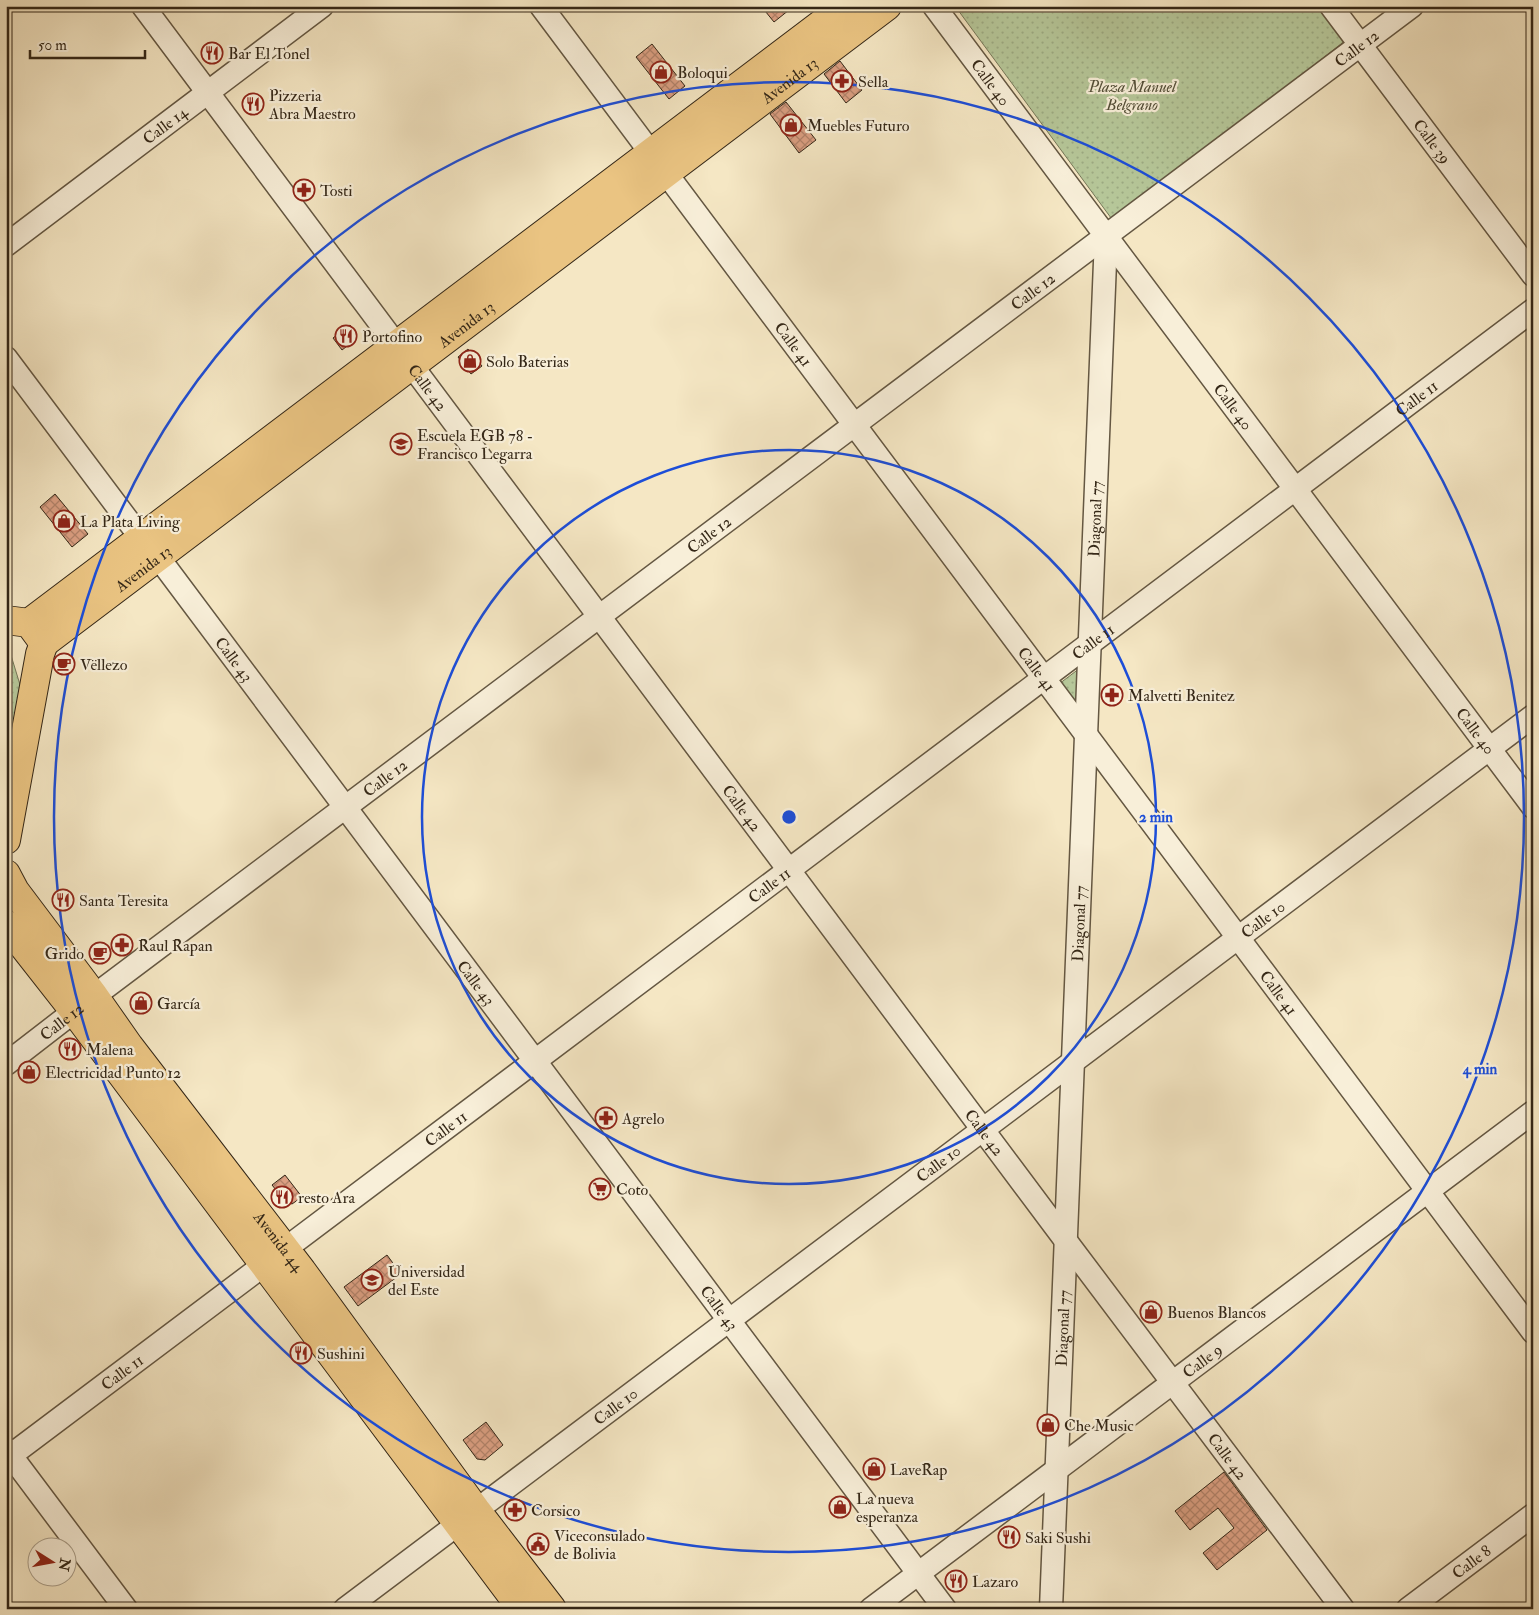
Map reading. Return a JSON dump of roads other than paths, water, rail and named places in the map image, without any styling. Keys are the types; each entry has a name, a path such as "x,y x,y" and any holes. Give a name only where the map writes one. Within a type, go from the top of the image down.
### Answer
{"main road":[{"name":"Avenida 13","path":"659,163 845,6"},
{"name":"Avenida 13","path":"26,629 149,548 659,163 887,6"},
{"path":"6,840 40,654 26,629"},
{"name":"Avenida 44","path":"6,874 14,891 85,1004 467,1517 522,1609"},
{"name":"Avenida 44","path":"6,924 85,1004"},
{"name":"Avenida 44","path":"467,1517 552,1609"}],"street":[{"name":"Calle 42","path":"143,6 1342,1609"},
{"name":"Calle 14","path":"6,245 322,6"},
{"name":"Calle 41","path":"541,6 1533,1332"},
{"name":"Calle 40","path":"934,6 1533,807"},
{"name":"Calle 39","path":"1331,6 1533,275"},
{"name":"Calle 12","path":"6,1064 1412,6"},
{"name":"Diagonal 77","path":"1051,1609 1106,237"},
{"name":"Calle 11","path":"8,1454 275,1257 1533,310"},
{"name":"Calle 43","path":"6,358 346,808 945,1609"},
{"name":"Calle 10","path":"344,1609 1533,716"},
{"name":"Calle 9","path":"871,1609 1533,1112"},
{"path":"8,1454 126,1609"},
{"name":"Calle 8","path":"1408,1609 1533,1515"}],"place":[{"name":"Bar El Tonel","path":"212,53"},
{"name":"Boloqui","path":"661,72"},
{"name":"Sella","path":"842,81"},
{"name":"Pizzeria Abra Maestro","path":"253,104"},
{"name":"Muebles Futuro","path":"791,125"},
{"name":"Tosti","path":"304,190"},
{"name":"Portofino","path":"346,336"},
{"name":"Solo Baterias","path":"470,361"},
{"name":"Escuela EGB 78 - Francisco Legarra","path":"401,444"},
{"name":"La Plata Living","path":"64,521"},
{"name":"Vëllezo","path":"64,664"},
{"name":"Malvetti Benitez","path":"1112,695"},
{"name":"Santa Teresita","path":"63,900"},
{"name":"Raul Rapan","path":"122,945"},
{"name":"Grido","path":"100,953"},
{"name":"García","path":"141,1003"},
{"name":"Malena","path":"70,1049"},
{"name":"Electricidad Punto 12","path":"29,1072"},
{"name":"Agrelo","path":"606,1118"},
{"name":"Coto","path":"600,1189"},
{"name":"resto Ara","path":"282,1197"},
{"name":"Universidad del Este","path":"372,1280"},
{"name":"Buenos Blancos","path":"1151,1312"},
{"name":"Sushini","path":"301,1353"},
{"name":"Che Music","path":"1048,1425"},
{"name":"LaveRap","path":"874,1469"},
{"name":"La nueva esperanza","path":"840,1507"},
{"name":"Corsico","path":"515,1510"},
{"name":"Saki Sushi","path":"1009,1537"},
{"name":"Viceconsulado de Bolivia","path":"538,1544"},
{"name":"Lazaro","path":"956,1581"}],"park label":[{"name":"Plaza Manuel Belgrano","path":"1132,95"}]}
